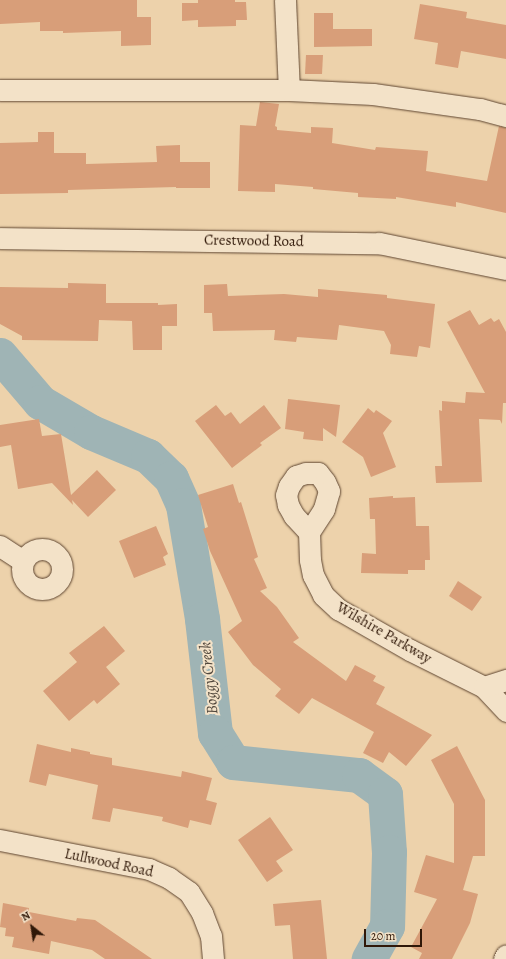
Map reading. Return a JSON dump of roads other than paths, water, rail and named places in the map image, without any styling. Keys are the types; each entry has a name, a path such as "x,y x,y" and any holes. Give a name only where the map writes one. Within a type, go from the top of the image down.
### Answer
{"street":[{"path":"285,0 289,90"},
{"path":"0,90 289,90 373,94 480,109 506,116"},
{"name":"Crestwood Road","path":"0,238 379,243 506,269"},
{"name":"Wilshire Parkway","path":"309,532 312,575 323,595 338,609 410,650 484,687 506,711"},
{"path":"0,546 23,561"},
{"path":"484,687 506,680"},
{"name":"Lullwood Road","path":"0,840 150,869 169,878 189,892 202,913 211,936 213,959"},
{"path":"504,959 506,955"}],"waterway":[{"name":"Boggy Creek","path":"0,355 40,402 91,432 148,456 171,478 183,505 202,619 215,733 233,762 359,775 385,794 389,852 387,926 369,959"}]}
